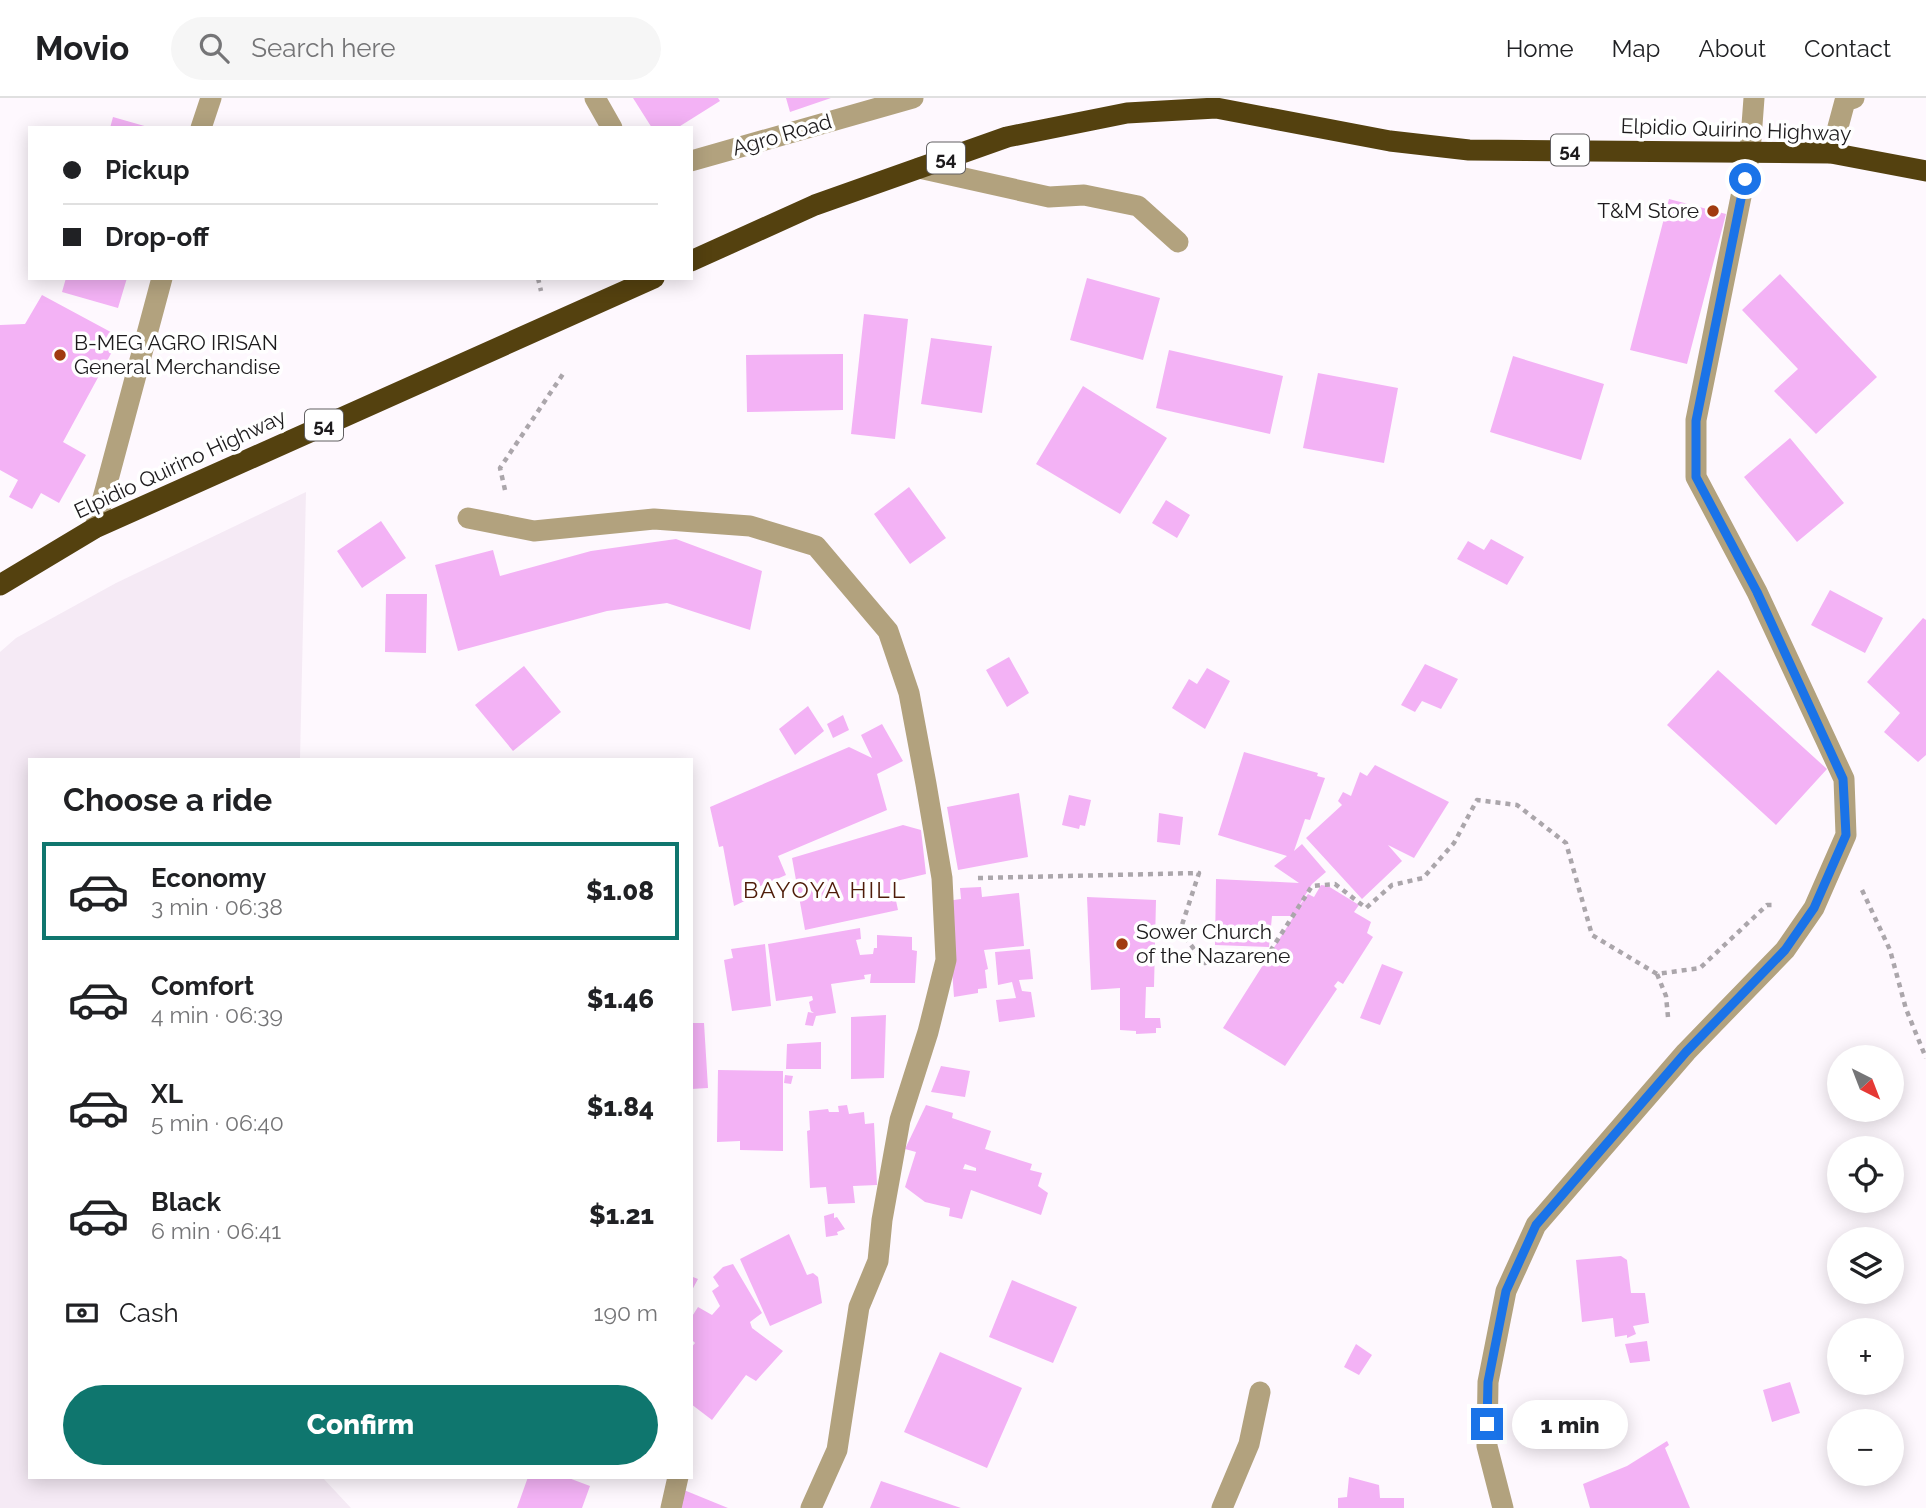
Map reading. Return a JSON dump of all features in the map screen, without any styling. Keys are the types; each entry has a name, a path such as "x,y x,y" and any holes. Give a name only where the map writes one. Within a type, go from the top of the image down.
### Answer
{"highway":[{"name":"Elpidio Quirino Highway","path":"693,260 814,205 1007,137 1127,113 1209,103 1390,141 1469,150 1831,153 1926,171"},
{"name":"Elpidio Quirino Highway","path":"0,585 95,528 650,280"}],"street":[{"path":"202,126 211,98"},
{"path":"595,98 611,126"},
{"name":"Agro Road","path":"693,160 913,98"},
{"path":"1503,1508 1487,1446 1488,1382 1506,1291 1536,1225 1686,1052 1785,950 1814,908 1846,835 1843,779 1757,592 1696,477 1696,421 1750,152 1754,98"},
{"path":"1831,153 1845,101 1854,98"},
{"path":"919,168 1049,197 1084,195 1138,206 1178,242"},
{"path":"95,528 161,280"},
{"path":"468,518 534,531 654,519 750,526 816,547 888,631 909,693 942,878 946,960 928,1032 900,1120 882,1220 878,1261 859,1307 837,1450 811,1508"},
{"path":"1222,1508 1249,1444 1260,1392"},
{"path":"671,1508 678,1479"}],"path":[{"path":"468,518 507,499 500,468 563,374"},
{"path":"942,878 1199,873 1180,931 1205,963 1269,953 1312,886 1335,884 1366,908 1392,885 1423,878 1454,843 1477,800 1517,805 1566,843 1591,935 1657,974 1700,968 1767,905 1814,908"},
{"path":"1846,835 1866,900 1890,950 1906,1009 1926,1058"}],"shaded area":[{"path":"306,492 300,758 28,758 28,1479 324,1479 351,1508 0,1508 0,652 16,638 116,583"}],"building":[{"path":"633,98 718,98 720,101 680,126 651,126"},
{"path":"786,98 831,98 790,112"},
{"path":"113,117 144,126 111,126"},
{"path":"1669,199 1726,214 1687,364 1630,350"},
{"path":"1780,274 1877,377 1816,434 1774,391 1798,369 1742,310"},
{"path":"1087,278 1160,298 1143,360 1070,340"},
{"path":"65,280 126,280 118,308 62,292"},
{"path":"42,295 120,337 63,442 86,455 59,503 41,493 32,509 9,497 18,480 0,470 0,325 25,324"},
{"path":"864,314 908,319 895,439 851,434"},
{"path":"931,338 992,346 982,413 921,404"},
{"path":"1169,350 1283,376 1270,434 1156,408"},
{"path":"843,354 843,410 747,412 746,355"},
{"path":"1513,356 1604,384 1581,460 1490,432"},
{"path":"1318,373 1398,388 1384,463 1303,448"},
{"path":"1083,386 1167,438 1120,514 1036,464"},
{"path":"1790,438 1844,503 1797,542 1744,477"},
{"path":"909,487 946,538 910,564 874,514"},
{"path":"1166,500 1190,515 1177,538 1152,523"},
{"path":"381,521 406,558 362,588 337,551"},
{"path":"676,539 762,571 750,630 667,603 607,611 458,651 435,565 493,550 500,576 591,551"},
{"path":"1491,539 1524,557 1507,585 1457,559 1468,541 1484,550"},
{"path":"1830,590 1883,618 1865,653 1811,625"},
{"path":"386,594 427,594 426,653 385,652"},
{"path":"1923,618 1926,620 1926,755 1918,762 1884,732 1900,713 1867,682"},
{"path":"1009,657 1029,693 1007,707 986,670"},
{"path":"1425,664 1458,679 1441,709 1422,701 1415,712 1401,705"},
{"path":"524,666 561,712 513,751 475,705"},
{"path":"1207,668 1230,681 1205,729 1172,708 1189,679 1197,684"},
{"path":"1718,670 1827,769 1776,825 1667,725"},
{"path":"808,706 824,731 795,755 779,729"},
{"path":"843,715 849,730 833,738 827,724"},
{"path":"882,724 903,761 877,774 887,810 778,856 786,875 749,891 749,899 734,906 723,846 719,847 710,807 849,747 872,758 861,735"},
{"path":"1244,752 1318,773 1317,776 1325,778 1310,820 1305,819 1294,851 1302,844 1326,872 1312,884 1297,909 1308,894 1314,897 1321,885 1328,886 1359,905 1354,912 1371,922 1367,933 1373,937 1343,984 1338,981 1334,986 1337,989 1285,1066 1223,1028 1294,916 1272,916 1269,947 1215,945 1216,879 1299,883 1274,866 1287,856 1218,835"},
{"path":"1375,765 1449,802 1414,858 1388,845 1402,861 1362,899 1306,838 1342,805 1338,801 1343,792 1351,796 1360,772 1367,776"},
{"path":"1019,793 1028,857 958,870 947,807"},
{"path":"1069,795 1091,800 1085,826 1080,825 1079,829 1062,825"},
{"path":"1159,813 1183,817 1180,845 1157,842"},
{"path":"903,825 921,830 926,874 892,882 898,910 805,930 792,858"},
{"path":"981,887 982,897 1019,893 1024,946 984,950 988,969 985,970 987,988 978,989 978,993 954,997 947,901 961,899 960,888"},
{"name":"Sower Church of the Nazarene","path":"1087,897 1156,900 1154,987 1146,987 1145,1018 1160,1018 1161,1028 1156,1028 1156,1033 1136,1034 1136,1031 1120,1030 1120,988 1091,990"},
{"path":"860,928 861,939 856,940 860,955 873,954 874,948 877,948 877,935 912,937 912,950 917,951 915,983 870,983 871,974 864,975 865,979 831,984 836,1013 816,1016 813,1026 805,1025 808,1012 814,1013 809,1002 813,1000 812,996 776,1001 768,944"},
{"path":"765,944 771,1006 732,1011 724,960 733,958 731,949"},
{"path":"1030,949 1033,979 1019,980 1022,991 1031,992 1035,1017 999,1022 996,1000 1016,998 1012,982 998,985 995,952"},
{"path":"1382,964 1403,972 1380,1025 1360,1018"},
{"path":"886,1015 884,1078 851,1079 851,1017"},
{"path":"693,1023 704,1023 708,1088 693,1089"},
{"path":"821,1042 821,1069 786,1069 787,1044"},
{"path":"941,1066 970,1071 965,1097 931,1092"},
{"path":"718,1070 783,1071 783,1151 740,1150 740,1141 717,1142"},
{"path":"785,1075 793,1076 791,1084 784,1083"},
{"path":"847,1105 849,1114 864,1112 865,1124 874,1123 877,1185 853,1186 855,1203 828,1204 826,1187 810,1188 807,1131 810,1130 809,1111 828,1109 829,1112 839,1112 838,1106"},
{"path":"926,1105 953,1113 952,1118 991,1131 985,1149 1032,1164 1030,1170 1042,1173 1038,1186 1048,1193 1041,1215 971,1190 962,1219 949,1216 950,1208 925,1202 905,1187 916,1152 905,1149","holes":["965,1164 976,1168 976,1171 963,1169"]},
{"path":"834,1213 834,1218 837,1217 845,1229 837,1232 838,1235 826,1237 824,1216"},
{"path":"789,1234 807,1275 813,1273 818,1277 822,1303 770,1326 740,1259"},
{"path":"1621,1256 1627,1260 1631,1293 1645,1293 1649,1323 1633,1326 1636,1334 1627,1338 1627,1335 1615,1337 1613,1318 1582,1322 1576,1260"},
{"path":"733,1264 762,1313 750,1322 752,1328 783,1351 756,1381 746,1375 712,1420 693,1406 693,1315 698,1307 712,1315 720,1306 712,1291 719,1286 713,1277 723,1267"},
{"path":"1012,1280 1077,1307 1053,1363 989,1337"},
{"path":"1647,1341 1650,1361 1630,1363 1625,1344"},
{"path":"1356,1344 1372,1355 1359,1375 1344,1367"},
{"path":"940,1352 1022,1388 987,1468 904,1432"},
{"path":"1790,1382 1800,1413 1772,1422 1763,1390"},
{"path":"1667,1441 1669,1445 1665,1448 1690,1508 1590,1508 1583,1484 1627,1466"},
{"path":"1349,1477 1379,1485 1380,1498 1404,1498 1404,1508 1338,1508 1338,1498 1347,1497"},
{"path":"527,1479 571,1479 590,1486 582,1508 517,1508"},
{"path":"881,1481 961,1508 870,1508"},
{"path":"679,1488 728,1508 673,1508"}],"place":[{"name":"T&M Store","path":"1713,211"},
{"name":"B-MEG AGRO IRISAN General Merchandise","path":"60,355"},
{"name":"Sower Church of the Nazarene","path":"1122,944"}],"district":[{"name":"BAYOYA HILL","path":"825,890"}],"route":[{"path":"1487,1424 1488,1382 1506,1291 1536,1225 1686,1052 1785,950 1814,908 1833,870 1846,835 1843,779 1757,592 1696,477 1696,421 1745,179"}]}
